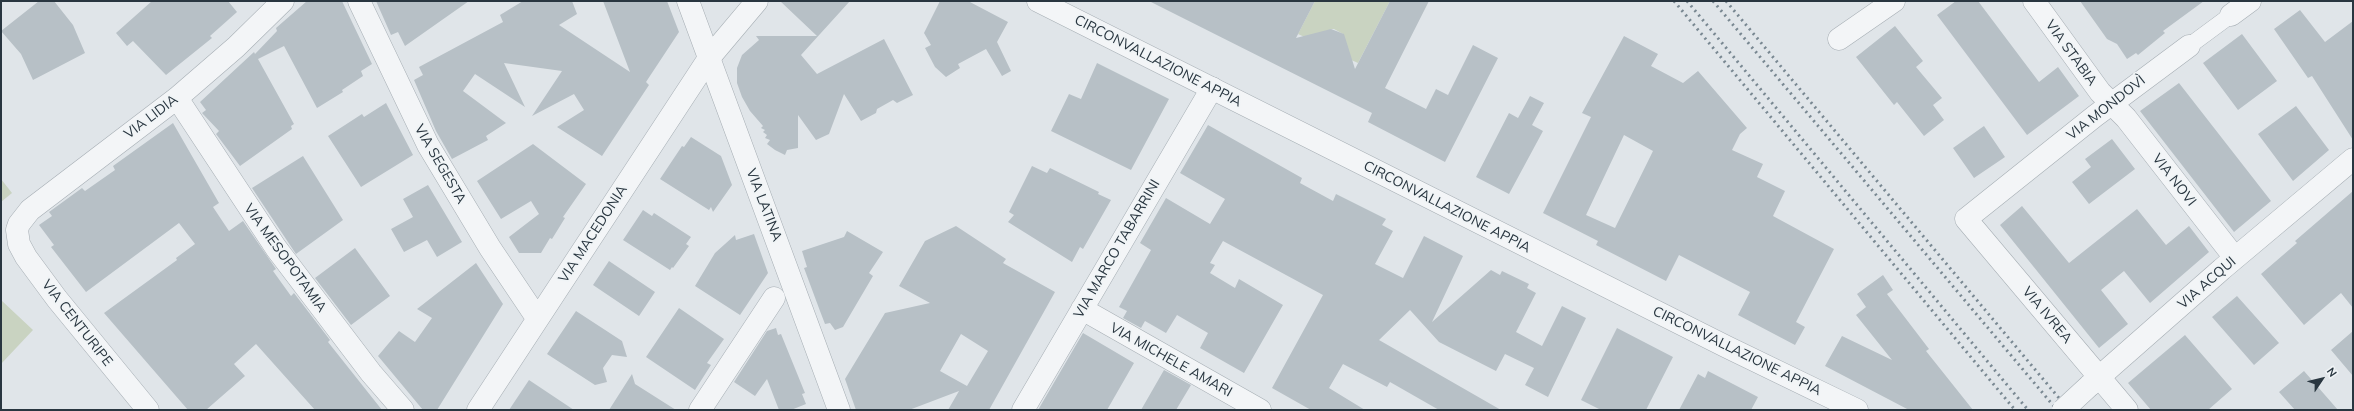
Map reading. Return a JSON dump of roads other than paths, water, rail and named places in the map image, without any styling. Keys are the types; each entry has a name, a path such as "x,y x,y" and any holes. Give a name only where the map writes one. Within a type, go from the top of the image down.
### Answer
{"street":[{"name":"VIA LIDIA","path":"17,230 22,218 30,210 177,98 236,47 283,1"},
{"name":"VIA SEGESTA","path":"359,1 428,145 469,215 537,318"},
{"name":"VIA LATINA","path":"688,1 839,410"},
{"name":"VIA MACEDONIA","path":"478,410 709,58 756,1"},
{"name":"CIRCONVALLAZIONE APPIA","path":"1038,1 1719,343 1857,410"},
{"path":"1839,39 1894,1"},
{"name":"VIA STABIA","path":"2034,1 2100,92 2111,104"},
{"name":"VIA MONDOVÌ","path":"1966,219 2111,104 2250,1"},
{"name":"VIA MARCO TABARRINI","path":"1023,410 1212,88"},
{"name":"VIA MESOPOTAMIA","path":"177,98 276,248 371,373 403,410"},
{"name":"VIA NOVI","path":"2111,104 2126,118 2235,258"},
{"name":"VIA ACQUI","path":"2063,410 2235,258 2353,159"},
{"name":"VIA IVREA","path":"1966,219 2094,382 2127,410"},
{"name":"VIA CENTURIPE","path":"17,230 19,244 26,257 148,410"},
{"path":"700,410 774,298"},
{"name":"VIA MICHELE AMARI","path":"1082,309 1260,410"}],"railway":[{"path":"1674,1 2015,410"},
{"path":"1687,1 2028,410"},
{"path":"1713,1 2057,410"},
{"path":"1726,1 2069,410"}]}
